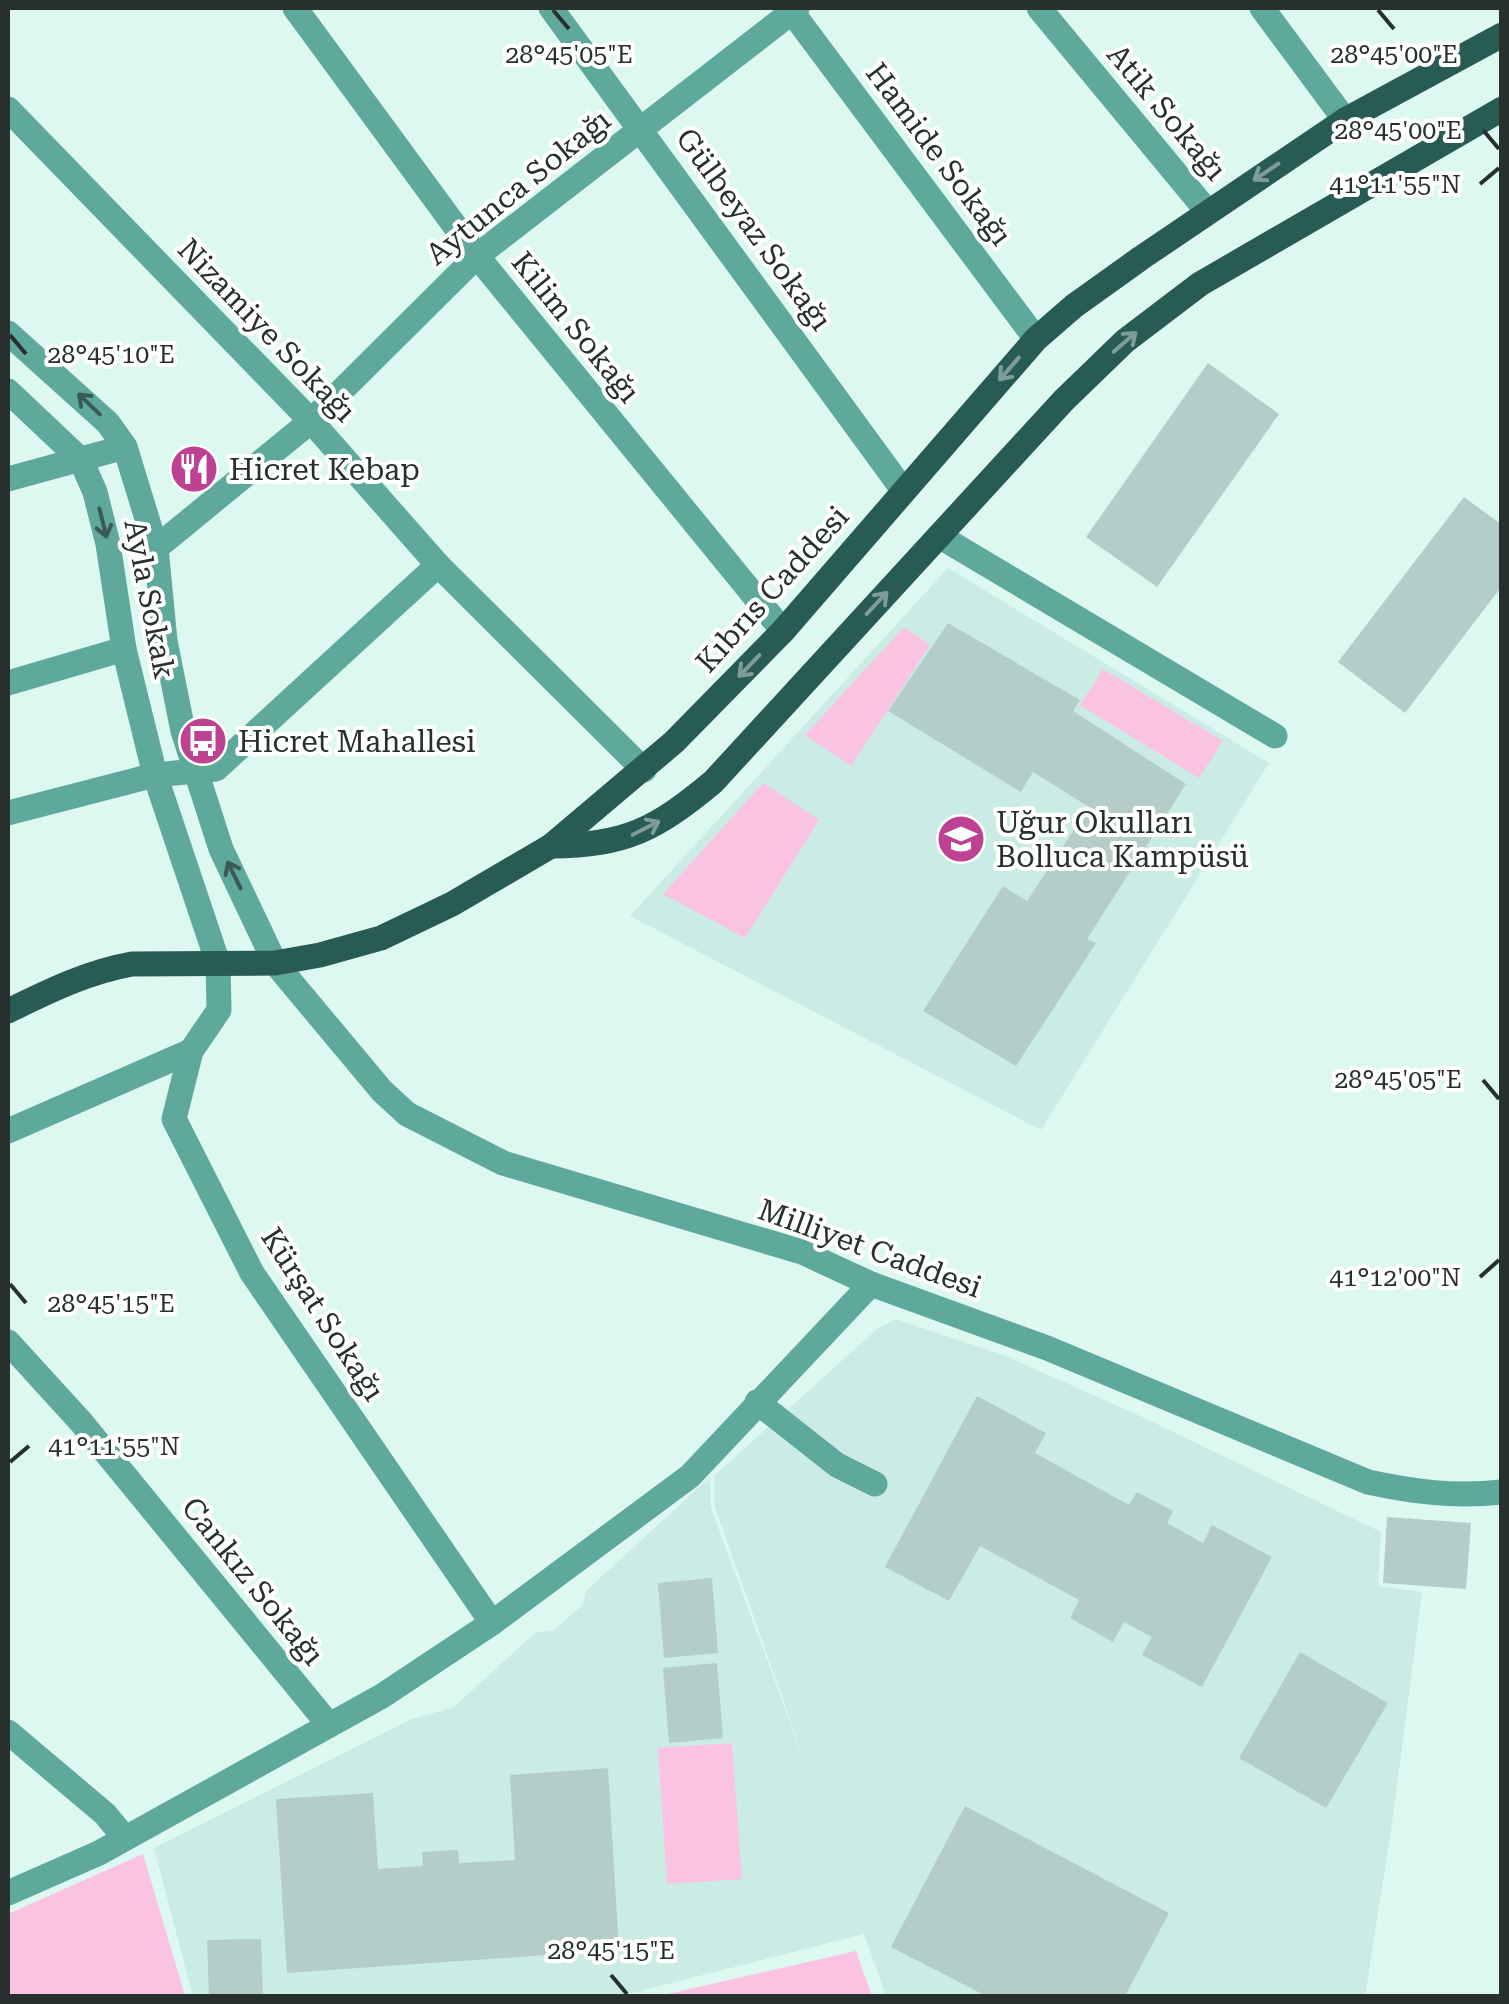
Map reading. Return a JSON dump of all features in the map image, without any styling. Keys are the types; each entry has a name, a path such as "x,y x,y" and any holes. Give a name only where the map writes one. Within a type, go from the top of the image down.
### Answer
{"main road":[{"name":"Kıbrıs Caddesi","path":"8,1010 93,972 132,964 275,963 381,938 452,904 551,846 644,770 783,631 1036,340 1074,306 1207,211 1345,120 1502,35"},
{"path":"551,846 595,845 636,835 677,812 723,771 1076,388 1125,342 1185,295 1261,247 1502,109"}],"street":[{"name":"Kilim Sokağı","path":"295,8 477,256 783,631"},
{"name":"Gülbeyaz Sokağı","path":"551,8 903,490"},
{"name":"Atik Sokağı","path":"1039,8 1207,211"},
{"path":"1262,8 1345,120"},
{"name":"Aytunca Sokağı","path":"156,548 311,421 477,256 793,9"},
{"name":"Hamide Sokağı","path":"793,9 1036,340"},
{"name":"Nizamiye Sokağı","path":"8,109 311,421 438,564 644,770"},
{"path":"8,333 108,423 125,447 8,479"},
{"name":"Ayla Sokak","path":"8,391 82,460 95,492 108,544 124,649 156,775 218,963"},
{"name":"Milliyet Caddesi","path":"125,447 156,548 165,641 183,732 221,848 275,963 382,1091 407,1114 503,1164 802,1252 871,1284 1047,1348 1368,1482 1424,1494 1468,1496 1502,1492"},
{"path":"939,536 1275,736"},
{"path":"8,813 156,775 216,768 438,564"},
{"path":"8,683 124,649"},
{"name":"Kürşat Sokağı","path":"218,963 218,1010 191,1051 174,1119 252,1273 492,1623"},
{"path":"8,1130 191,1051"},
{"path":"8,1893 99,1853 382,1696 492,1623 690,1476 871,1284"},
{"name":"Cankız Sokağı","path":"8,1342 81,1422 329,1725"},
{"path":"756,1402 837,1465 874,1484"},
{"path":"8,1732 105,1814 124,1837"}],"shaded area":[{"name":"Uğur Okulları Bolluca Kampüsü","path":"948,568 1269,763 1041,1130 630,916"},
{"path":"904,627 930,645 851,766 805,735"},
{"path":"1103,669 1223,741 1199,778 1080,705"},
{"path":"763,783 819,820 745,938 663,894"},
{"path":"895,1319 1006,1356 1381,1532 1378,1586 1422,1592 1365,1996 886,1996 864,1934 620,1996 193,1996 154,1848 410,1720 454,1707 536,1632 552,1631 583,1605 586,1591 710,1477 711,1508 815,1790 715,1507 714,1476 877,1329"},
{"path":"732,1743 742,1879 667,1884 658,1748"},
{"path":"143,1854 185,1996 8,1996 8,1914"},
{"path":"856,1951 872,1996 659,1996"}],"building":[{"path":"1208,363 1279,414 1157,587 1086,537"},
{"path":"1464,497 1502,525 1502,586 1405,713 1338,662"},
{"path":"948,623 1080,700 1073,711 1186,784 1087,939 1096,943 1016,1066 923,1011 1003,886 1027,901 1089,807 1033,772 1021,792 888,711"},
{"path":"977,1396 1046,1433 1035,1453 1129,1505 1137,1492 1173,1511 1167,1523 1203,1543 1212,1525 1272,1557 1202,1687 1142,1655 1152,1637 1124,1622 1113,1642 1070,1618 1079,1600 980,1546 949,1601 885,1567"},
{"path":"1387,1517 1471,1523 1466,1589 1383,1583"},
{"path":"712,1578 718,1653 664,1658 658,1583"},
{"path":"1300,1652 1388,1703 1326,1808 1239,1758"},
{"path":"717,1663 723,1738 669,1743 663,1668"},
{"path":"608,1768 619,1950 287,1973 276,1799 373,1793 378,1869 423,1866 422,1852 458,1850 459,1863 515,1860 510,1775"},
{"path":"965,1806 1169,1913 1125,1996 986,1996 891,1947"},
{"path":"261,1939 263,1996 209,1996 207,1940"}],"place":[{"name":"Hicret Kebap","path":"194,469"},
{"name":"Hicret Mahallesi","path":"203,741"},
{"name":"Uğur Okulları Bolluca Kampüsü","path":"961,839"}]}
